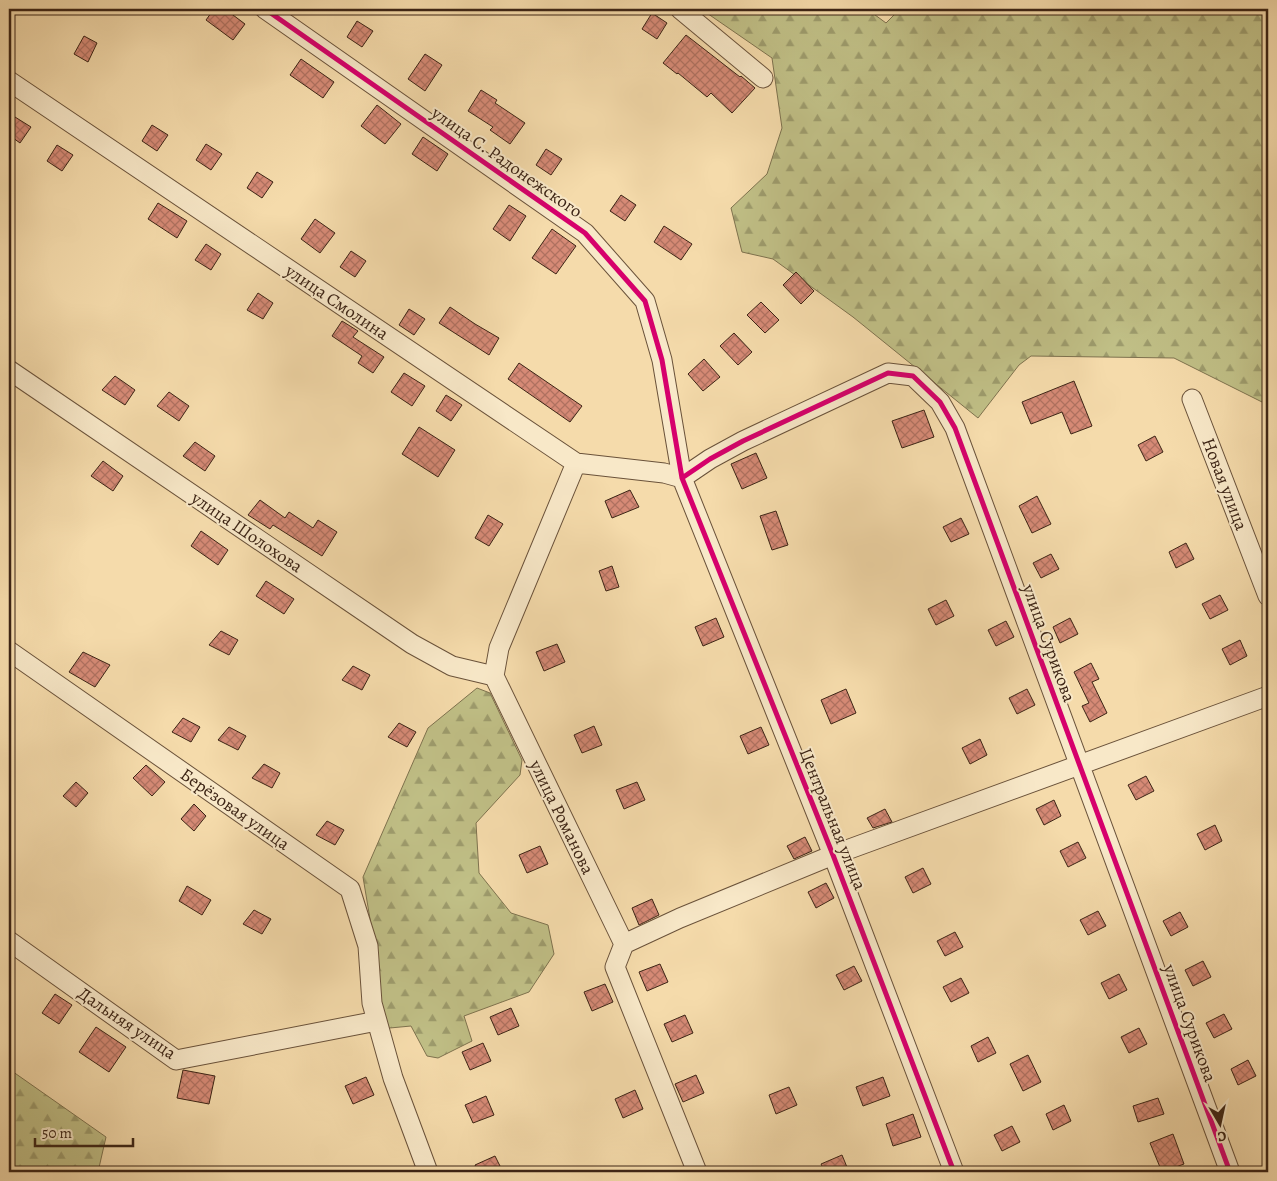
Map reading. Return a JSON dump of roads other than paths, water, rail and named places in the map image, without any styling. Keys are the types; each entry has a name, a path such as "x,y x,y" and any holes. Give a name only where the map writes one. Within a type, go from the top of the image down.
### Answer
{"street":[{"name":"улица С. Радонежского","path":"265,9 585,233 645,300 662,360 682,478"},
{"path":"680,9 763,78"},
{"name":"улица Смолина","path":"9,80 576,463 664,473 682,478"},
{"name":"улица Шолохова","path":"9,370 412,644 452,666 494,676"},
{"name":"улица Сурикова","path":"682,478 710,459 743,441 888,373 912,376 940,402 955,428 1230,1172"},
{"name":"Новая улица","path":"1192,399 1268,596"},
{"path":"494,676 499,648 576,463"},
{"name":"Центральная улица","path":"682,478 833,855 954,1172"},
{"name":"Берёзовая улица","path":"9,651 350,889 368,946 372,1003 377,1022 393,1078 428,1172"},
{"name":"улица Романова","path":"494,676 624,944"},
{"path":"697,1172 615,967 624,944 680,918 833,855 1268,696"},
{"name":"Дальняя улица","path":"9,940 176,1060 377,1022"}]}
